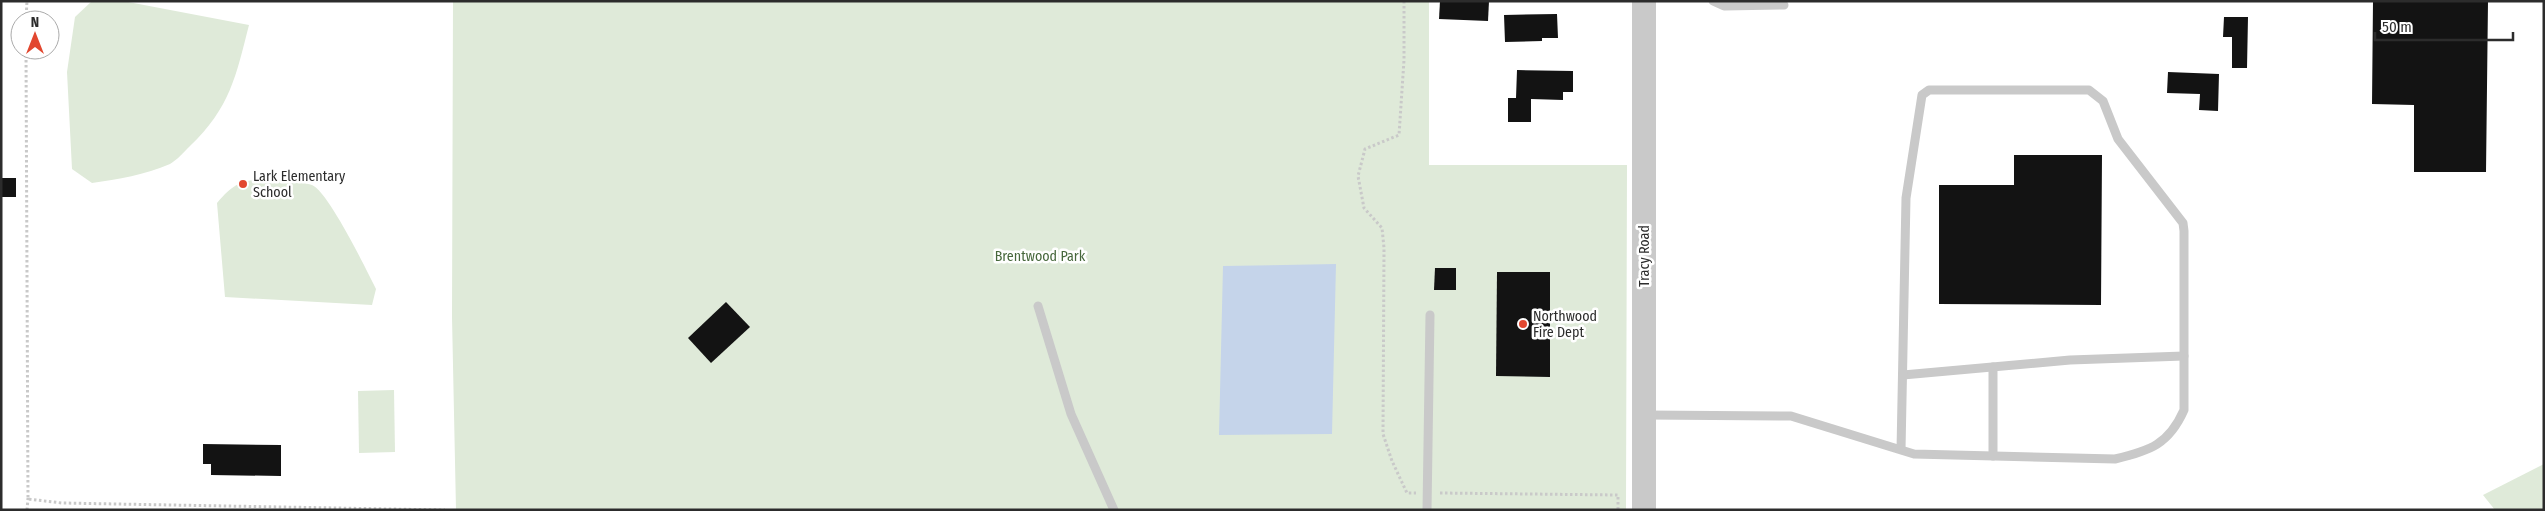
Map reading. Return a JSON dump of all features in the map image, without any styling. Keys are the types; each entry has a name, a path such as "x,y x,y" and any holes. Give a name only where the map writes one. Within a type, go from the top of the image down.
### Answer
{"street":[{"name":"Tracy Road","path":"1644,1 1644,510"}],"lane":[{"path":"1713,1 1724,6 1784,6"},
{"path":"1643,415 1791,416 1901,450 1914,454 2115,459 2140,453 2162,443 2177,427 2184,410 2183,223 2118,139 2103,101 2097,94 2089,90 1929,90 1922,95 1906,198 1901,450"},
{"path":"1038,306 1071,414 1114,510"},
{"path":"1427,510 1430,315"},
{"path":"1903,374 2070,360 2184,356"},
{"path":"1993,367 1993,456"}],"path":[{"path":"26,60 28,499 26,510"},
{"path":"1618,495 1618,510"},
{"path":"28,499 62,503 445,510"}],"green space":[{"path":"92,1 123,1 249,25 235,76 223,104 203,132 183,153 170,164 151,171 92,183 72,169 67,72 75,17"},
{"name":"Brentwood Park","path":"453,1 1429,1 1429,165 1627,165 1626,510 456,510 452,317"},
{"path":"274,179 312,185 319,190 347,233 376,289 372,305 225,297 217,203 230,190 242,183"},
{"path":"394,390 395,452 359,453 358,391"},
{"path":"2544,464 2544,510 2495,510 2483,495"}],"water":[{"path":"1336,264 1332,434 1219,435 1223,266"}],"building":[{"path":"1440,1 1489,1 1488,21 1439,19"},
{"path":"2373,1 2488,1 2486,172 2414,172 2414,105 2372,104"},
{"path":"1557,14 1558,38 1542,38 1542,41 1505,42 1504,15"},
{"path":"2224,17 2248,17 2247,68 2232,68 2232,37 2223,37"},
{"path":"1517,70 1573,71 1573,92 1563,92 1563,100 1531,99 1531,122 1508,122 1508,98 1516,98"},
{"path":"2168,72 2219,74 2218,111 2199,110 2200,94 2167,93"},
{"path":"2014,155 2102,155 2101,305 1939,304 1939,185 2014,185"},
{"path":"1,178 16,178 16,197 1,197"},
{"path":"1435,268 1456,268 1456,290 1434,290"},
{"name":"Northwood Fire Dept","path":"1497,272 1550,272 1550,377 1496,376"},
{"path":"726,302 750,327 711,363 688,338"},
{"path":"203,444 281,445 281,476 211,475 211,464 203,464"}],"place":[{"name":"Lark Elementary School","path":"243,184"},
{"name":"Northwood Fire Dept","path":"1523,324"}]}
